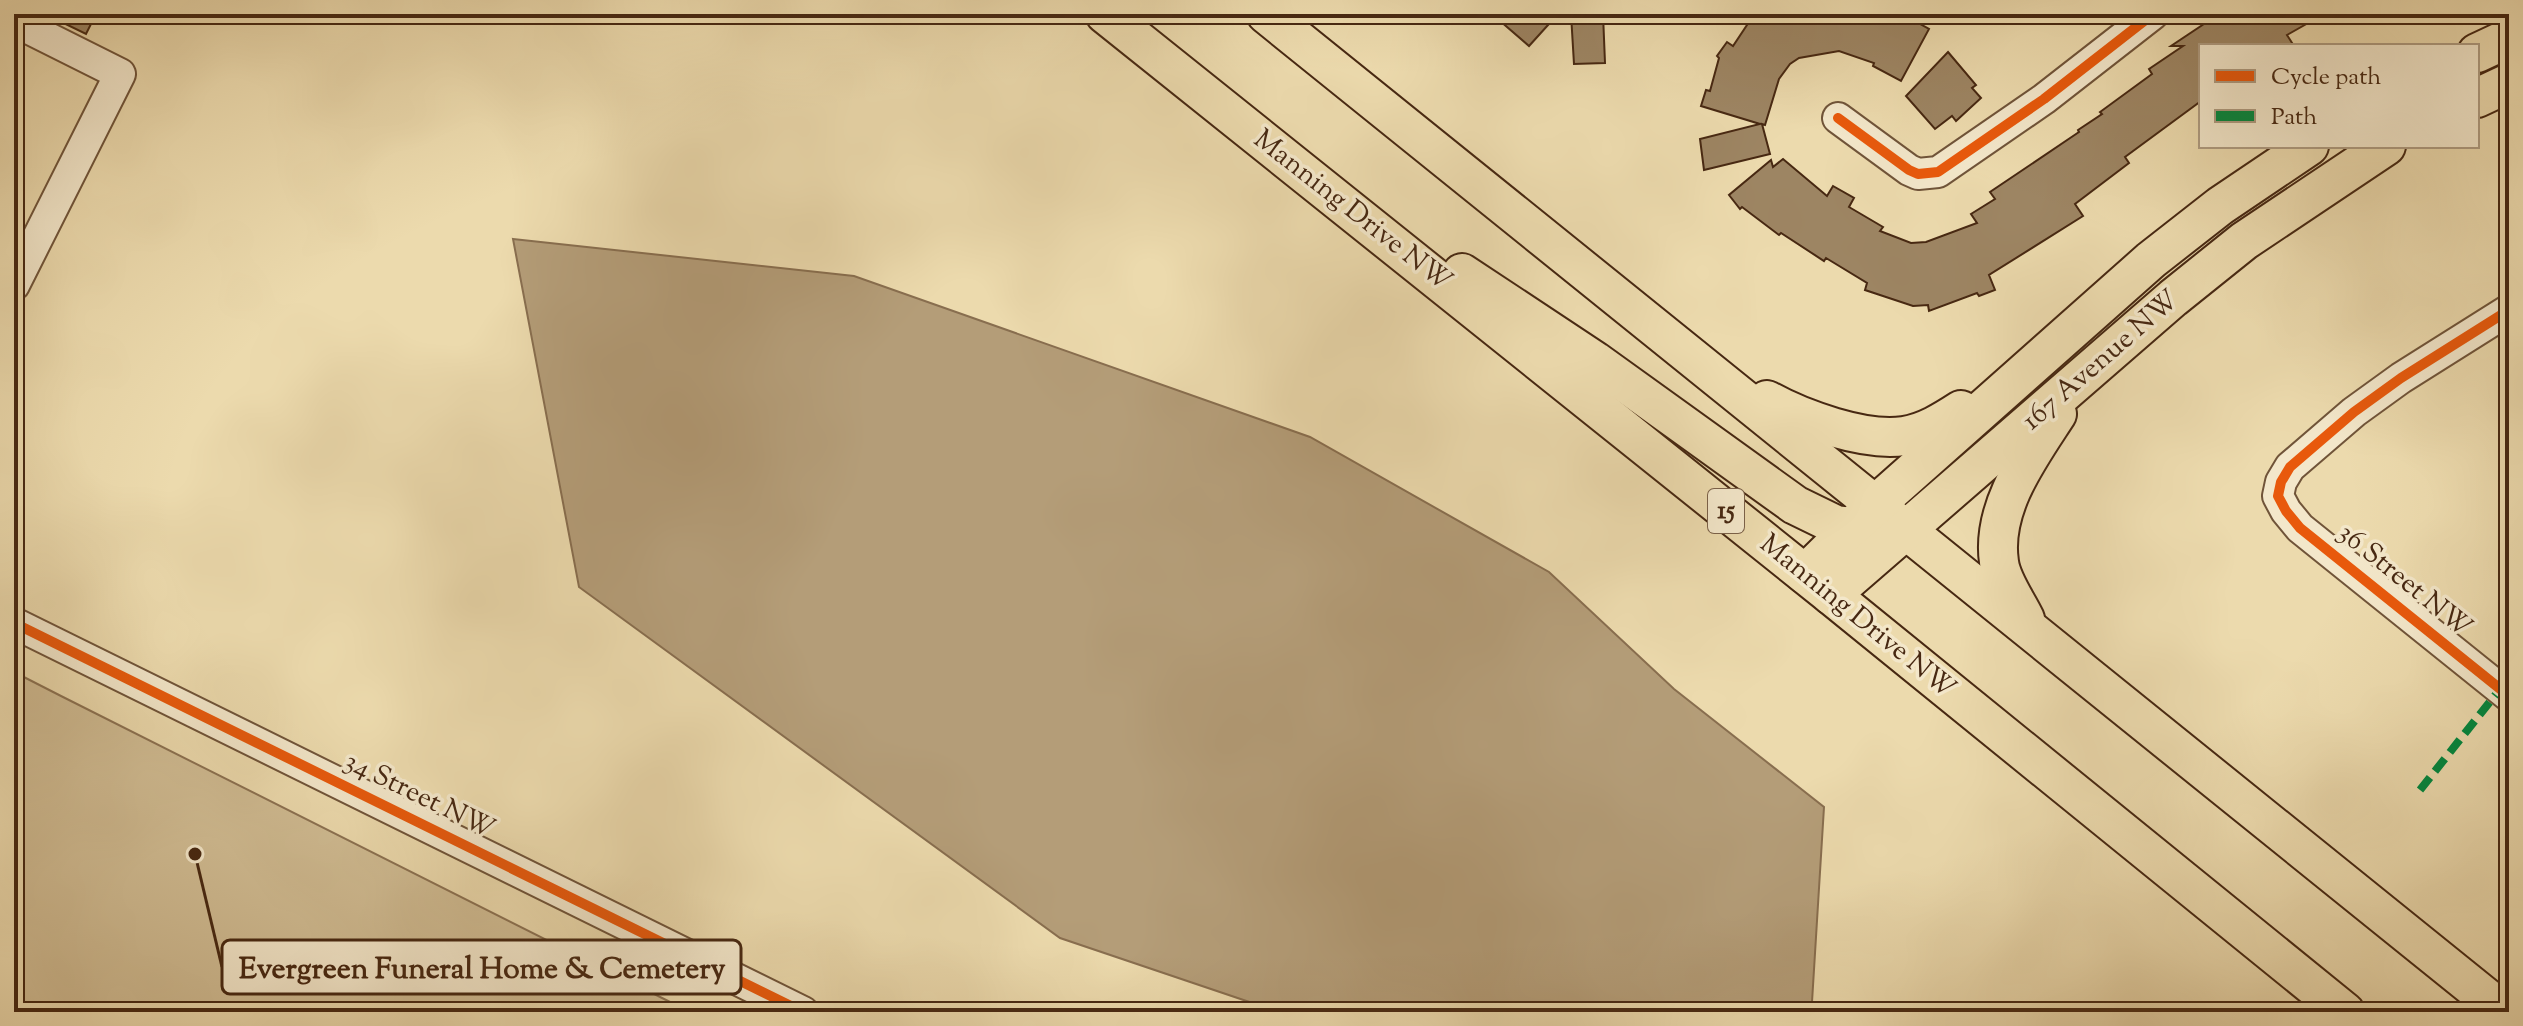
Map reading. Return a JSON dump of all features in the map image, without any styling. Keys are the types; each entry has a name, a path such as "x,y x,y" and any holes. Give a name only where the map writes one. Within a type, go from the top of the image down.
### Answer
{"main road":[{"name":"Manning Drive NW","path":"1105,14 1818,584 2345,1012"},
{"path":"1266,14 1695,359 1863,517"},
{"path":"2479,52 2509,38"},
{"path":"2479,97 2509,83"},
{"name":"167 Avenue NW","path":"1818,584 1863,517 2021,374 2171,244 2220,206 2306,148"},
{"name":"167 Avenue NW","path":"1818,584 1905,530 2244,241 2383,148"},
{"path":"1347,207 1518,308 1817,518 1863,517 1905,530 2504,1012"},
{"path":"1695,359 1787,411 1848,431 1903,437 1924,431 2021,374"},
{"path":"2030,629 1999,564 2000,520 2020,474 2080,378"}],"street":[{"path":"1838,118 1895,162 1918,174 1928,175 1951,166 2153,14"},
{"path":"14,21 120,74 14,285"},
{"name":"36 Street NW","path":"2506,317 2401,378 2354,412 2290,467 2281,482 2278,496 2300,528 2509,695"},
{"name":"34 Street NW","path":"14,623 803,1012"}],"shaded area":[{"path":"513,239 854,276 1310,437 1549,572 1674,689 1824,807 1812,1002 1817,1012 1279,1012 1060,938 579,587"},
{"path":"14,672 61,696 690,1012 14,1012"}],"building":[{"path":"45,14 96,14 86,34"},
{"path":"1492,14 1558,14 1529,46"},
{"path":"1571,14 1603,14 1605,63 1574,64"},
{"path":"1762,14 1902,14 1929,29 1901,81 1873,66 1874,63 1839,51 1799,58 1779,79 1765,125 1762,124 1770,154 1704,170 1700,139 1760,124 1701,106 1706,90 1710,91 1717,56 1727,42 1733,46 1749,22"},
{"path":"2219,14 2324,14 2287,35 2293,44 2199,44 2199,102 2125,157 2129,163 2075,204 2083,216 1989,275 1995,290 1979,296 1977,293 1929,311 1928,305 1913,306 1865,290 1867,283 1826,258 1824,261 1781,233 1779,235 1742,207 1740,209 1729,195 1771,160 1773,167 1783,159 1827,196 1833,186 1854,198 1849,207 1883,227 1880,231 1911,243 1926,242 1977,223 1971,214 1995,199 1990,192 2079,132 2102,114 2100,112 2152,74 2149,69 2183,46 2171,46"},
{"path":"1948,52 1976,85 1972,88 1981,98 1956,121 1952,116 1935,129 1906,96"}],"marked path":[{"path":"2420,790 2500,689"}],"cycle path":[{"path":"1838,118 1909,170 1918,174 1938,172 2044,99 2153,14"},
{"path":"2509,310 2401,378 2354,412 2290,467 2281,482 2278,496 2300,528 2509,696"},
{"path":"14,623 803,1012"}],"place":[{"name":"Evergreen Funeral Home & Cemetery","path":"195,854"}]}
